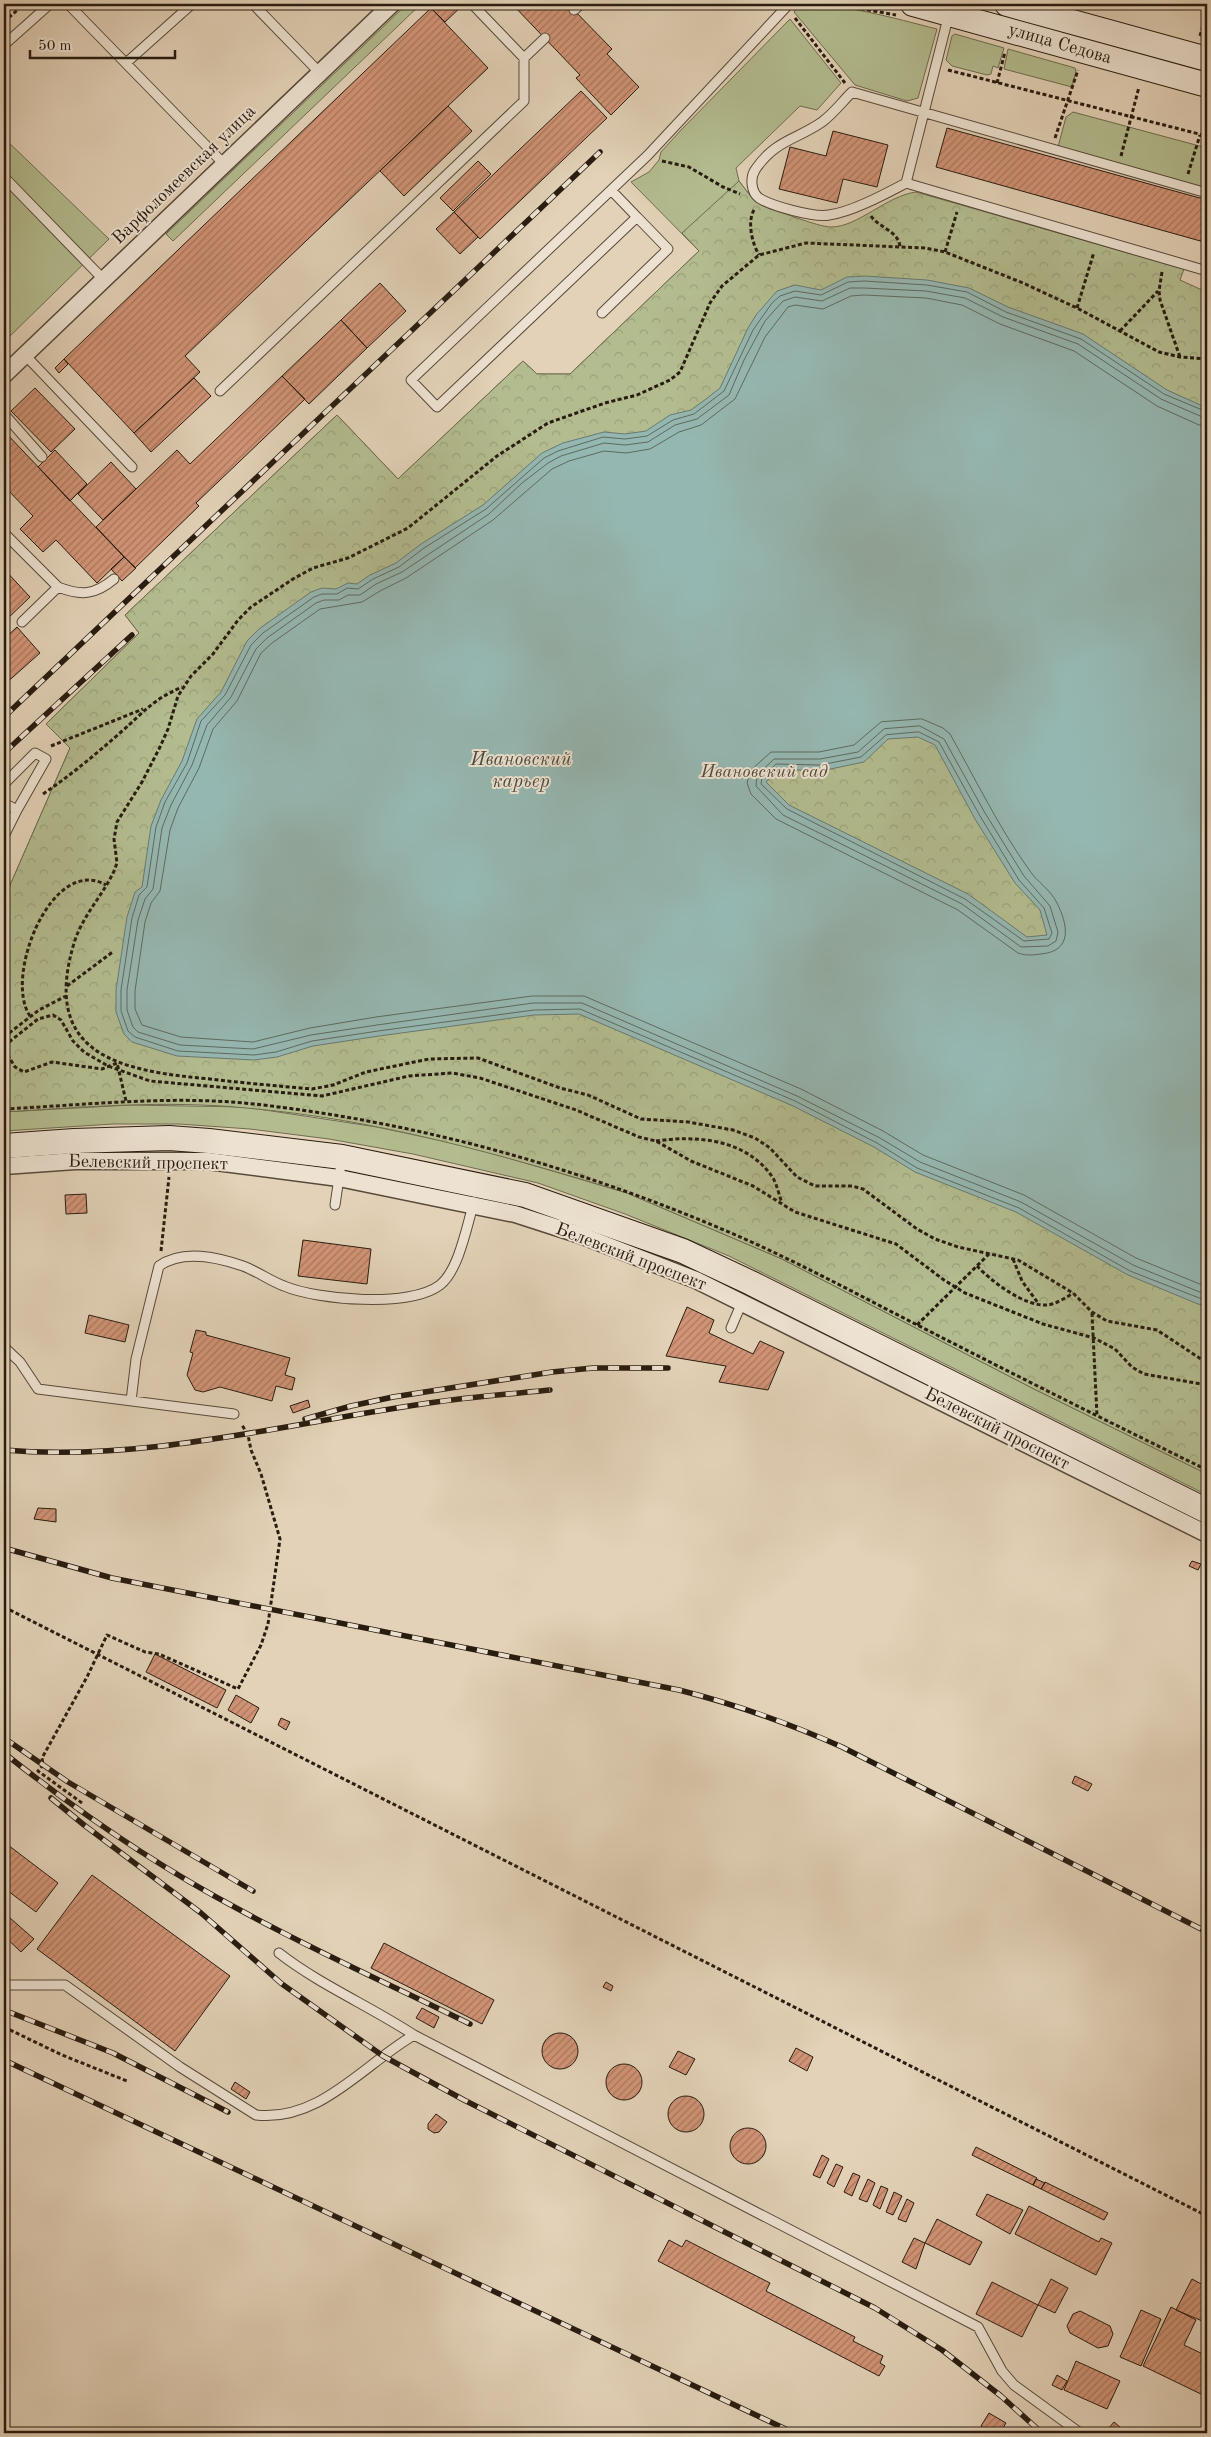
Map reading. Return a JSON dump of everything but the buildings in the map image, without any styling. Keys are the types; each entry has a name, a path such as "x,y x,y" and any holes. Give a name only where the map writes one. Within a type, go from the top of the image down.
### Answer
{"street":[{"name":"Варфоломеевская улица","path":"4,375 392,4"},
{"name":"улица Седова","path":"913,4 1207,85"},
{"name":"улица Седова","path":"1007,4 1203,50"},
{"name":"Белевский проспект","path":"4,1146 102,1139 170,1138 209,1141 476,1194 525,1194 683,1252 747,1293 1207,1534"},
{"name":"Белевский проспект","path":"4,1166 75,1161 170,1160 341,1167"},
{"name":"Белевский проспект","path":"747,1293 1207,1511"}],"lane":[{"path":"4,45 50,4"},
{"path":"68,4 225,165"},
{"path":"126,63 192,4"},
{"path":"253,4 320,73"},
{"path":"220,391 524,101 524,58 473,5"},
{"path":"638,217 437,407 411,380 649,154 790,7"},
{"path":"906,183 923,111 950,13"},
{"path":"524,58 545,38"},
{"path":"1207,193 852,92 824,120 787,139 774,149 755,171 752,178 758,196 795,211 828,216 865,203 906,183 1207,271"},
{"path":"4,177 104,280"},
{"path":"602,313 668,249 611,190"},
{"path":"24,355 132,467"},
{"path":"4,414 42,457"},
{"path":"4,533 58,587 69,591 96,592 114,579"},
{"path":"22,622 58,587"},
{"path":"4,784 35,753 46,759 4,836"},
{"path":"4,803 18,810"},
{"path":"335,1205 341,1167"},
{"path":"131,1401 136,1359 159,1266 168,1260 190,1254 242,1266 285,1287 340,1298 380,1301 422,1294 440,1285 453,1267 476,1194"},
{"path":"731,1328 747,1293"},
{"path":"4,1347 20,1362 38,1389 234,1414"},
{"path":"279,1953 299,1968 379,2012 414,2035 978,2327 1002,2371 1014,2385 1080,2433"},
{"path":"4,1985 65,1985 180,2067 256,2115 264,2116 286,2114 328,2097 355,2079 396,2045 414,2035"}],"path":[{"path":"4,22 24,4"},
{"path":"790,7 794,17 852,92"},
{"path":"1203,50 1207,11"},
{"path":"997,83 1008,44"},
{"path":"1052,150 1079,65"},
{"path":"935,66 1207,136"},
{"path":"1117,168 1141,82"},
{"path":"1184,187 1200,135"},
{"path":"659,160 689,167 734,192 758,196 750,218 755,249 759,255"},
{"path":"945,252 962,200"},
{"path":"865,203 873,219 896,236 900,247"},
{"path":"1077,308 1083,284 1099,239"},
{"path":"1207,359 1180,357 1159,352 1077,308 1023,283 945,252 925,248 806,243 759,255 722,286 710,304 680,372 670,380 637,396 605,403 548,423 497,456 408,528 348,558 313,568 293,579 252,607 238,620 213,654 191,676 178,696 168,729 160,747 142,782 117,822 114,839 117,863 106,885 82,923 70,960 66,986 66,996 74,1028 85,1043 117,1063 165,1075 312,1089 332,1085 366,1072 430,1059 478,1058 560,1088 588,1096 641,1119 710,1125 755,1138 770,1148 797,1177 815,1186 852,1186 863,1188 917,1229 935,1239 958,1247 1012,1258 1073,1293 1092,1312 1107,1321 1157,1330 1207,1364"},
{"path":"1165,259 1159,291 1163,310 1180,357"},
{"path":"1120,331 1159,291"},
{"path":"35,753 146,708 168,694 184,687"},
{"path":"18,810 71,776 146,708"},
{"path":"30,1016 26,1010 21,981 25,957 40,917 61,892 70,885 91,880 106,885"},
{"path":"66,986 114,951"},
{"path":"4,1037 30,1016 66,996"},
{"path":"117,1063 108,1066 102,1069 52,1062 24,1072 15,1067 4,1048 38,1019 53,1015 61,1020 79,1047 108,1066 150,1081 322,1096 409,1076 432,1073 468,1075 576,1110 627,1133 656,1141 690,1161 753,1186 795,1212 896,1244 955,1288 973,1297 1043,1324 1094,1338 1115,1349 1132,1367 1144,1374 1207,1386"},
{"path":"117,1063 126,1101"},
{"path":"656,1141 679,1137 702,1138 728,1144 749,1156 764,1168 774,1179 783,1204"},
{"path":"159,1266 169,1190 170,1160"},
{"path":"918,1325 990,1253"},
{"path":"1012,1258 1022,1281 1039,1304"},
{"path":"976,1266 993,1283 1039,1304 1050,1305 1073,1293"},
{"path":"1092,1312 1097,1416"},
{"path":"82,1803 38,1771 43,1766 42,1758 87,1677 107,1635 145,1652 159,1654 238,1690 268,1624 280,1539 261,1474 251,1450 248,1435 234,1414"},
{"path":"4,1607 1207,2216"},
{"path":"4,2027 62,2055 127,2081"}],"green space":[{"path":"407,4 421,4 173,241 166,234"},
{"path":"799,4 852,9 937,29 918,98 907,101 855,85 794,12"},
{"path":"790,19 841,83 817,110 800,106 736,168 739,181 755,202 720,246 4,899 70,748 46,724 139,633 125,615 337,415 398,479 523,361 537,374 570,374 699,251 631,182 649,172 659,160 661,152 681,130"},
{"path":"955,34 1004,48 998,68 993,66 991,74 987,75 952,66 946,60 952,36"},
{"path":"1008,49 1075,68 1076,72 1072,87 1004,69"},
{"path":"1073,112 1207,148 1207,189 1058,147 1066,117"},
{"path":"4,138 109,239 4,342"},
{"name":"Ивановский карьер","path":"739,181 752,198 761,205 831,227 851,222 894,199 916,192 1184,269 1180,280 1202,290 1207,281 1207,1474 1034,1389 782,1259 627,1193 439,1140 295,1113 216,1106 155,1104 4,1112 4,899 70,748 46,724 139,633 125,615 337,415 398,479 523,361 537,374 570,374 699,251 682,233"},
{"path":"130,1105 245,1107 377,1127 471,1147 627,1193 782,1259 1034,1389 1207,1474 1207,1495 729,1256 625,1214 538,1183 413,1154 329,1139 250,1129 179,1124 113,1124 4,1131 4,1112"}],"water":[{"name":"Ивановский карьер","path":"865,276 927,280 969,288 1008,307 1083,334 1167,390 1207,408 1207,1306 1128,1275 1016,1212 915,1172 874,1147 793,1106 579,1014 534,1015 379,1036 313,1046 277,1057 254,1060 177,1056 132,1042 124,1034 116,1012 116,990 127,917 135,892 142,887 151,826 161,800 182,761 197,719 221,692 247,641 259,629 311,592 322,588 336,589 348,583 357,584 370,575 396,563 421,544 483,505 542,453 563,443 604,432 625,434 646,431 670,415 691,410 720,388 748,328 756,315 777,291 795,285 821,290 847,277","holes":["918,737 935,745 975,819 1015,883 1040,910 1047,935 1027,937 968,894 789,805 766,782 778,769 821,771 864,762 888,739"]}],"railway":[{"path":"4,717 600,152"},
{"path":"4,753 132,635"},
{"path":"305,1419 393,1397 552,1372 593,1368 668,1368"},
{"path":"4,1450 111,1451 164,1446 429,1403 550,1390"},
{"path":"4,1548 112,1578 679,1690 742,1708 842,1747 1207,1932"},
{"path":"4,1738 68,1782 253,1891"},
{"path":"4,1753 89,1817 178,1875 297,1940 470,2024"},
{"path":"51,1798 201,1913 282,1984 383,2056 464,2100 875,2308 942,2350 1001,2396 1042,2433"},
{"path":"4,2010 113,2053 228,2112"},
{"path":"4,2060 794,2433"}],"park label":[{"name":"Ивановский сад","path":"764,772"}]}
